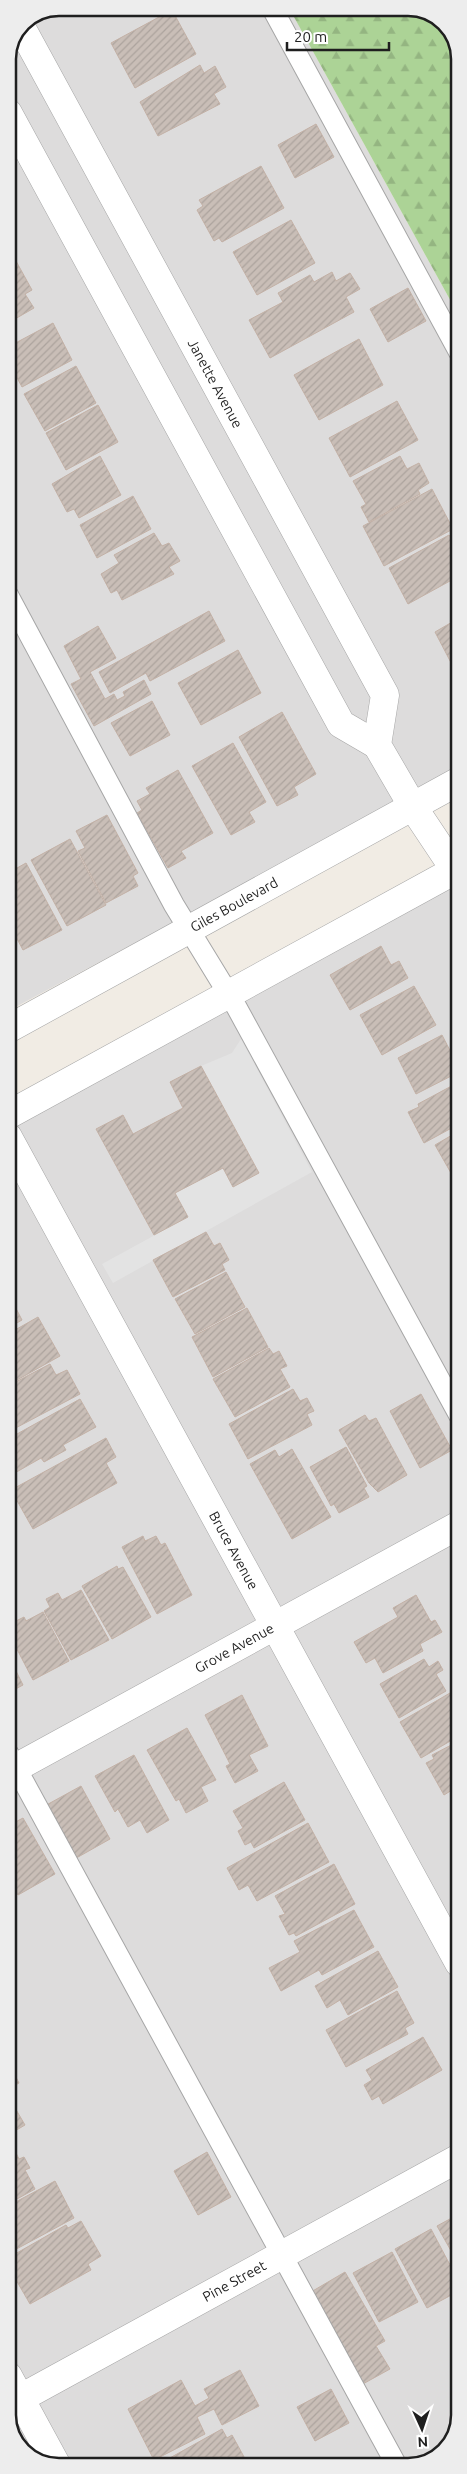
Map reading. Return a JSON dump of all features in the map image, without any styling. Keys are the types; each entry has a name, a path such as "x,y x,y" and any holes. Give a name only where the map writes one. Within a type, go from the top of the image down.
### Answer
{"street":[{"name":"Janette Avenue","path":"25,34 385,695 377,745"},
{"path":"16,128 340,724 377,745 413,807 450,861"},
{"name":"Giles Boulevard","path":"16,1024 450,786"},
{"path":"16,1109 450,876"},
{"name":"Bruce Avenue","path":"16,1153 451,1948"},
{"name":"Grove Avenue","path":"17,1761 275,1626 451,1530"},
{"name":"Pine Street","path":"17,2390 282,2255 451,2163"},
{"path":"17,2401 51,2457"}],"lane":[{"path":"276,16 450,336"},
{"path":"16,610 189,930 229,994 451,1400"},
{"path":"17,1774 392,2457"}],"shaded area":[{"path":"60,16 293,16 450,300 450,774 16,1006 16,60 17,51 24,36 29,29 43,20"},
{"path":"450,875 451,2414 445,2436 440,2443 434,2449 421,2455 413,2457 57,2458 40,2453 29,2445 18,2426 16,1117"},
{"path":"241,1039 312,1172 113,1283 102,1264 188,1217 175,1193 223,1168 233,1187 259,1173 201,1066 232,1053"}],"green space":[{"path":"293,16 410,16 424,20 436,27 446,40 450,54 450,300"}],"building":[{"path":"161,16 175,16 196,54 135,88 111,43"},
{"path":"200,65 204,73 215,66 226,87 214,94 220,104 158,136 140,102"},
{"path":"316,124 334,157 295,178 278,145"},
{"path":"261,166 284,208 222,242 219,238 214,241 197,210 203,206 199,200"},
{"path":"291,220 315,263 257,295 233,252"},
{"path":"16,261 32,290 25,294 34,308 16,318"},
{"path":"332,272 336,281 350,273 360,289 346,297 354,312 270,358 249,320 283,302 278,293 310,275 314,282"},
{"path":"408,288 426,321 388,342 370,309"},
{"path":"53,323 72,360 22,387 16,376 16,343"},
{"path":"359,339 383,385 319,420 294,375"},
{"path":"76,366 96,403 45,431 24,394"},
{"path":"397,401 418,440 350,477 329,438"},
{"path":"98,405 118,442 66,470 46,433"},
{"path":"100,456 121,495 79,518 74,509 67,512 52,484"},
{"path":"400,456 407,469 419,463 429,483 418,490 420,494 369,522 361,507 366,504 353,481"},
{"path":"432,489 450,524 450,531 384,566 363,526"},
{"path":"133,496 151,529 97,558 80,525"},
{"path":"154,533 162,546 169,543 180,561 169,567 174,574 122,600 117,590 111,593 101,574 119,563 114,555"},
{"path":"449,535 450,537 450,581 408,604 389,568"},
{"path":"209,611 225,641 150,681 146,673 110,693 99,672"},
{"path":"450,623 450,661 435,632"},
{"path":"98,626 116,658 90,672 105,699 114,694 117,700 125,696 123,692 144,680 151,694 94,726 71,684 81,679 64,646"},
{"path":"238,650 261,693 201,725 178,683"},
{"path":"152,701 170,735 130,756 111,723"},
{"path":"282,712 316,774 294,787 298,795 277,806 239,737"},
{"path":"233,743 266,802 249,812 255,822 231,835 192,766"},
{"path":"178,770 213,833 181,851 186,858 168,868 137,813 142,810 137,801 150,794 146,788"},
{"path":"107,815 138,873 133,876 138,886 106,903 78,851 85,848 76,831"},
{"path":"70,839 106,905 67,926 31,860"},
{"path":"26,863 62,930 23,950 16,938 16,868"},
{"path":"381,946 391,965 399,961 408,978 350,1010 330,975"},
{"path":"414,986 436,1025 382,1055 360,1015"},
{"path":"442,1035 450,1051 450,1076 416,1094 398,1058"},
{"path":"201,1066 259,1173 233,1187 223,1168 175,1193 188,1217 154,1235 96,1129 123,1115 133,1134 183,1108 170,1082"},
{"path":"450,1087 450,1129 424,1143 408,1112 419,1107 418,1104"},
{"path":"450,1136 450,1172 435,1145"},
{"path":"206,1232 214,1246 220,1243 229,1260 222,1264 225,1270 173,1297 153,1260"},
{"path":"226,1272 245,1307 195,1334 175,1299"},
{"path":"247,1308 268,1347 213,1377 192,1337"},
{"path":"17,1309 22,1320 17,1323"},
{"path":"38,1317 60,1356 17,1380 17,1329"},
{"path":"269,1348 273,1354 279,1351 287,1366 280,1369 290,1387 235,1417 213,1379"},
{"path":"50,1364 56,1375 67,1370 80,1394 17,1427 17,1382"},
{"path":"293,1389 300,1401 307,1398 314,1411 307,1414 312,1425 248,1459 229,1424"},
{"path":"421,1394 451,1447 451,1451 420,1468 390,1411"},
{"path":"80,1399 96,1427 63,1445 66,1450 44,1462 41,1458 17,1472 17,1434"},
{"path":"365,1415 369,1421 376,1418 407,1475 378,1492 369,1483 339,1430"},
{"path":"106,1438 116,1457 106,1463 117,1483 33,1529 17,1500 17,1487"},
{"path":"346,1447 367,1486 364,1488 369,1497 339,1513 334,1504 331,1506 310,1467"},
{"path":"292,1449 331,1517 292,1539 250,1464 275,1450 279,1457"},
{"path":"143,1536 145,1541 156,1536 161,1545 165,1543 192,1595 157,1614 122,1547"},
{"path":"117,1566 118,1569 123,1567 151,1617 112,1639 82,1586"},
{"path":"81,1590 109,1640 71,1660 44,1611 50,1607 46,1599 58,1593 62,1600"},
{"path":"416,1595 431,1622 435,1620 442,1632 420,1644 423,1651 383,1673 375,1658 366,1663 354,1642 398,1617 393,1608"},
{"path":"43,1612 69,1661 33,1680 17,1649 17,1621 24,1617 26,1621"},
{"path":"424,1659 429,1667 438,1661 443,1670 436,1674 446,1691 399,1718 380,1684"},
{"path":"17,1672 23,1685 17,1688"},
{"path":"451,1694 451,1741 421,1758 400,1722"},
{"path":"242,1695 268,1746 249,1755 258,1771 235,1783 226,1766 230,1764 205,1715"},
{"path":"187,1728 216,1780 201,1787 208,1801 186,1813 179,1799 176,1801 147,1750"},
{"path":"451,1745 451,1791 444,1795 426,1763 434,1759 432,1755"},
{"path":"134,1755 169,1820 147,1833 140,1820 128,1827 118,1809 115,1812 95,1776"},
{"path":"284,1782 305,1820 254,1848 251,1842 245,1845 238,1831 243,1828 233,1811"},
{"path":"81,1786 110,1839 71,1861 41,1808"},
{"path":"23,1818 55,1874 18,1895 17,1893 17,1821"},
{"path":"308,1823 329,1862 257,1901 248,1885 239,1890 227,1868"},
{"path":"334,1864 355,1904 296,1936 294,1933 289,1935 279,1916 285,1914 275,1896"},
{"path":"354,1910 374,1947 322,1975 319,1970 281,1991 269,1968 300,1952 294,1941"},
{"path":"378,1951 398,1987 348,2015 340,2000 327,2008 315,1986"},
{"path":"397,1991 414,2023 405,2028 408,2034 346,2067 326,2030"},
{"path":"423,2037 442,2070 383,2104 379,2096 372,2100 364,2085 372,2080 366,2070"},
{"path":"17,2111 25,2125 17,2130"},
{"path":"207,2152 231,2197 198,2215 174,2171"},
{"path":"17,2155 19,2159 24,2157 30,2168 25,2170 35,2189 17,2199"},
{"path":"55,2181 74,2218 17,2249 17,2201"},
{"path":"451,2218 451,2251 437,2226"},
{"path":"81,2221 101,2256 88,2264 91,2270 30,2304 17,2281 17,2253 66,2225 68,2228"},
{"path":"431,2229 451,2267 451,2295 427,2308 395,2249"},
{"path":"392,2252 418,2302 379,2322 353,2273"},
{"path":"345,2272 385,2341 376,2346 390,2369 361,2385 311,2292"},
{"path":"240,2370 259,2406 222,2425 214,2409 197,2417 205,2434 158,2458 153,2458 128,2409 181,2380 195,2406 209,2398 204,2389"},
{"path":"331,2389 349,2423 315,2441 297,2407"},
{"path":"222,2429 227,2438 232,2435 244,2457 170,2458"}]}
